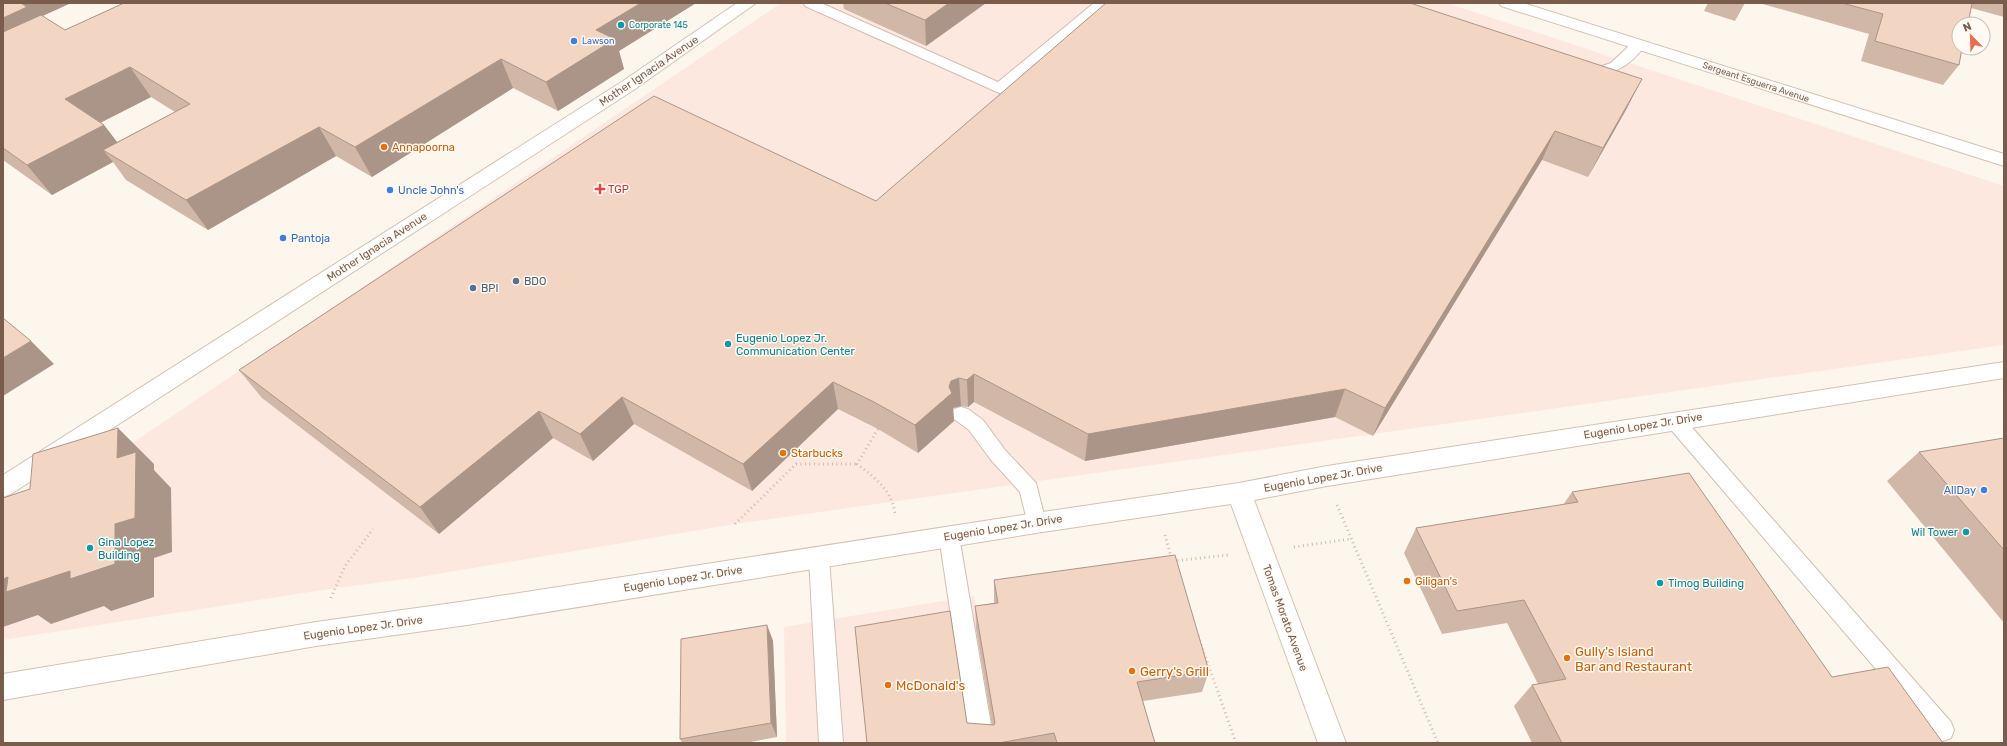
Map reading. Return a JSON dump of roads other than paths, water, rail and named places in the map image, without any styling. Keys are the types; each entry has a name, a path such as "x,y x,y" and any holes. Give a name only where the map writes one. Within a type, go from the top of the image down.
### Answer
{"street":[{"name":"Mother Ignacia Avenue","path":"3,487 629,85 748,3"},
{"name":"Sergeant Esguerra Avenue","path":"1507,3 2004,160"},
{"name":"Eugenio Lopez Jr. Drive","path":"3,687 316,634 467,613 819,558 949,536 1239,493 1327,476 1674,420 1830,398 2004,370"},
{"name":"Tomas Morato Avenue","path":"1239,493 1332,743"}],"lane":[{"path":"810,3 1016,95 999,110"},
{"path":"999,88 1102,3"},
{"path":"1572,67 1587,72 1612,69 1624,61 1638,44"},
{"path":"961,414 976,425 998,455 1029,489 1036,523"},
{"path":"1674,420 1943,730"},
{"path":"949,536 982,743"},
{"path":"819,558 830,743"}],"place":[{"name":"Corporate 145","path":"621,25"},
{"name":"Lawson","path":"574,41"},
{"name":"Annapoorna","path":"384,147"},
{"name":"TGP","path":"600,189"},
{"name":"Uncle John's","path":"390,190"},
{"name":"Pantoja","path":"283,238"},
{"name":"BDO","path":"516,281"},
{"name":"BPI","path":"473,288"},
{"name":"Eugenio Lopez Jr. Communication Center","path":"728,344"},
{"name":"Starbucks","path":"783,453"},
{"name":"AllDay","path":"1984,490"},
{"name":"Wil Tower","path":"1966,532"},
{"name":"Gina Lopez Building","path":"90,548"},
{"name":"Giligan's","path":"1407,581"},
{"name":"Timog Building","path":"1660,583"},
{"name":"Gully's Island Bar and Restaurant","path":"1567,658"},
{"name":"Gerry's Grill","path":"1132,671"},
{"name":"McDonald's","path":"888,685"}]}
